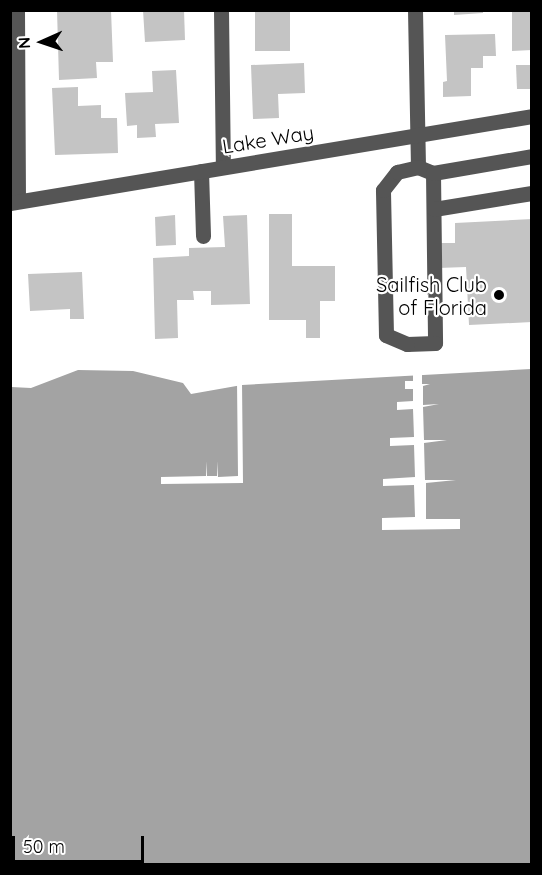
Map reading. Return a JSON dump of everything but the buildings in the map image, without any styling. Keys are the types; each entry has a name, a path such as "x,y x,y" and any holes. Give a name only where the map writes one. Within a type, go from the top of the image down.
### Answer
{"street":[{"path":"14,202 17,10"},
{"path":"221,10 223,167"},
{"path":"415,10 417,135 426,170 434,209 435,343 406,344 386,335 382,189 397,172 426,170 531,156"},
{"name":"Lake Way","path":"14,202 531,116"},
{"path":"201,171 203,236"},
{"path":"434,209 531,193"}],"shaded area":[{"path":"531,369 531,864 11,864 11,387 31,388 78,370 133,371 183,383 191,394 242,385"}],"pier":[{"path":"413,373 422,373 422,384 430,384 423,386 423,405 439,404 423,407 424,440 447,440 424,443 425,480 456,480 426,483 426,519 460,519 460,529 382,530 382,518 415,517 414,485 383,486 383,479 415,477 414,445 390,446 390,438 414,437 413,409 397,410 397,402 413,401 413,389 405,389 405,381 413,381"},
{"path":"237,382 242,382 243,483 161,484 161,477 206,476 206,461 207,476 217,476 217,461 218,477 238,476"}],"place":[{"name":"Sailfish Club of Florida","path":"499,295"}]}
